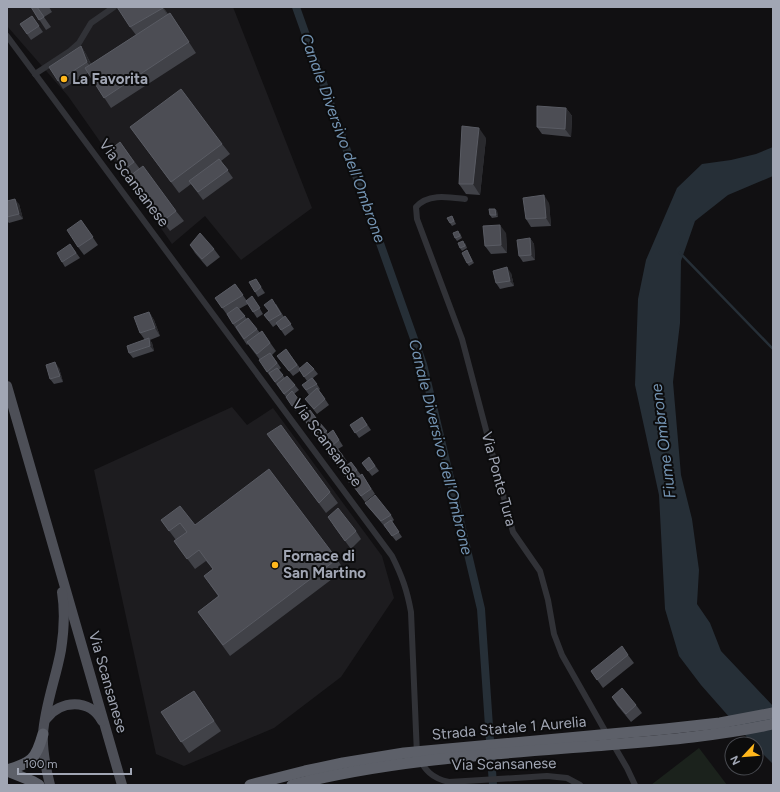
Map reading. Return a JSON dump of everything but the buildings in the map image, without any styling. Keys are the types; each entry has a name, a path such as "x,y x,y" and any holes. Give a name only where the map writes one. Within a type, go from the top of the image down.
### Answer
{"highway":[{"name":"Strada Statale 1 Aurelia","path":"250,785 343,763 404,753 665,729 720,723 773,713"},
{"name":"Strada Statale 1 Aurelia","path":"292,785 345,773 405,763 666,740 729,732 773,724"},
{"path":"7,770 26,763 32,758 38,751 43,734"},
{"path":"7,770 39,785"}],"main road":[{"name":"Via Scansanese","path":"7,386 122,785"},
{"name":"Via Scansanese","path":"50,785 45,758 43,734 63,638 64,605 58,564"},
{"path":"46,720 57,708 67,704 78,704 93,710 100,718 105,728"}],"street":[{"path":"35,74 70,51 79,43 91,23 114,7"},
{"name":"Via Scansanese","path":"8,39 392,556 402,576 411,612 417,755 426,770 438,780 449,782 547,776 567,778 580,785"},
{"name":"Via Ponte Tura","path":"466,199 438,196 419,203 416,207 417,219 462,339 513,532 529,553 540,571 548,600 554,634 562,655 627,768 635,785"}],"shaded area":[{"path":"7,7 233,7 312,208 241,260 205,216 172,244 68,96 7,26"},
{"name":"Fornace di San Martino","path":"232,407 247,425 273,408 382,556 394,598 341,677 274,728 184,766 156,754 94,470"},
{"path":"699,748 727,785 651,785"}],"water":[{"name":"Fiume Ombrone","path":"773,147 773,176 728,195 695,221 681,261 680,323 673,382 681,475 692,519 699,570 697,604 710,623 721,651 773,706 773,764 764,755 764,736 746,736 701,685 679,656 665,609 659,495 635,385 638,299 646,260 677,188 702,164 731,160 756,154"}],"waterway":[{"name":"Canale Diversivo dell'Ombrone","path":"296,7 423,364 481,609 493,785"},
{"path":"680,253 773,349"}],"place":[{"name":"La Favorita","path":"64,79"},
{"name":"Fornace di San Martino","path":"275,565"}]}
